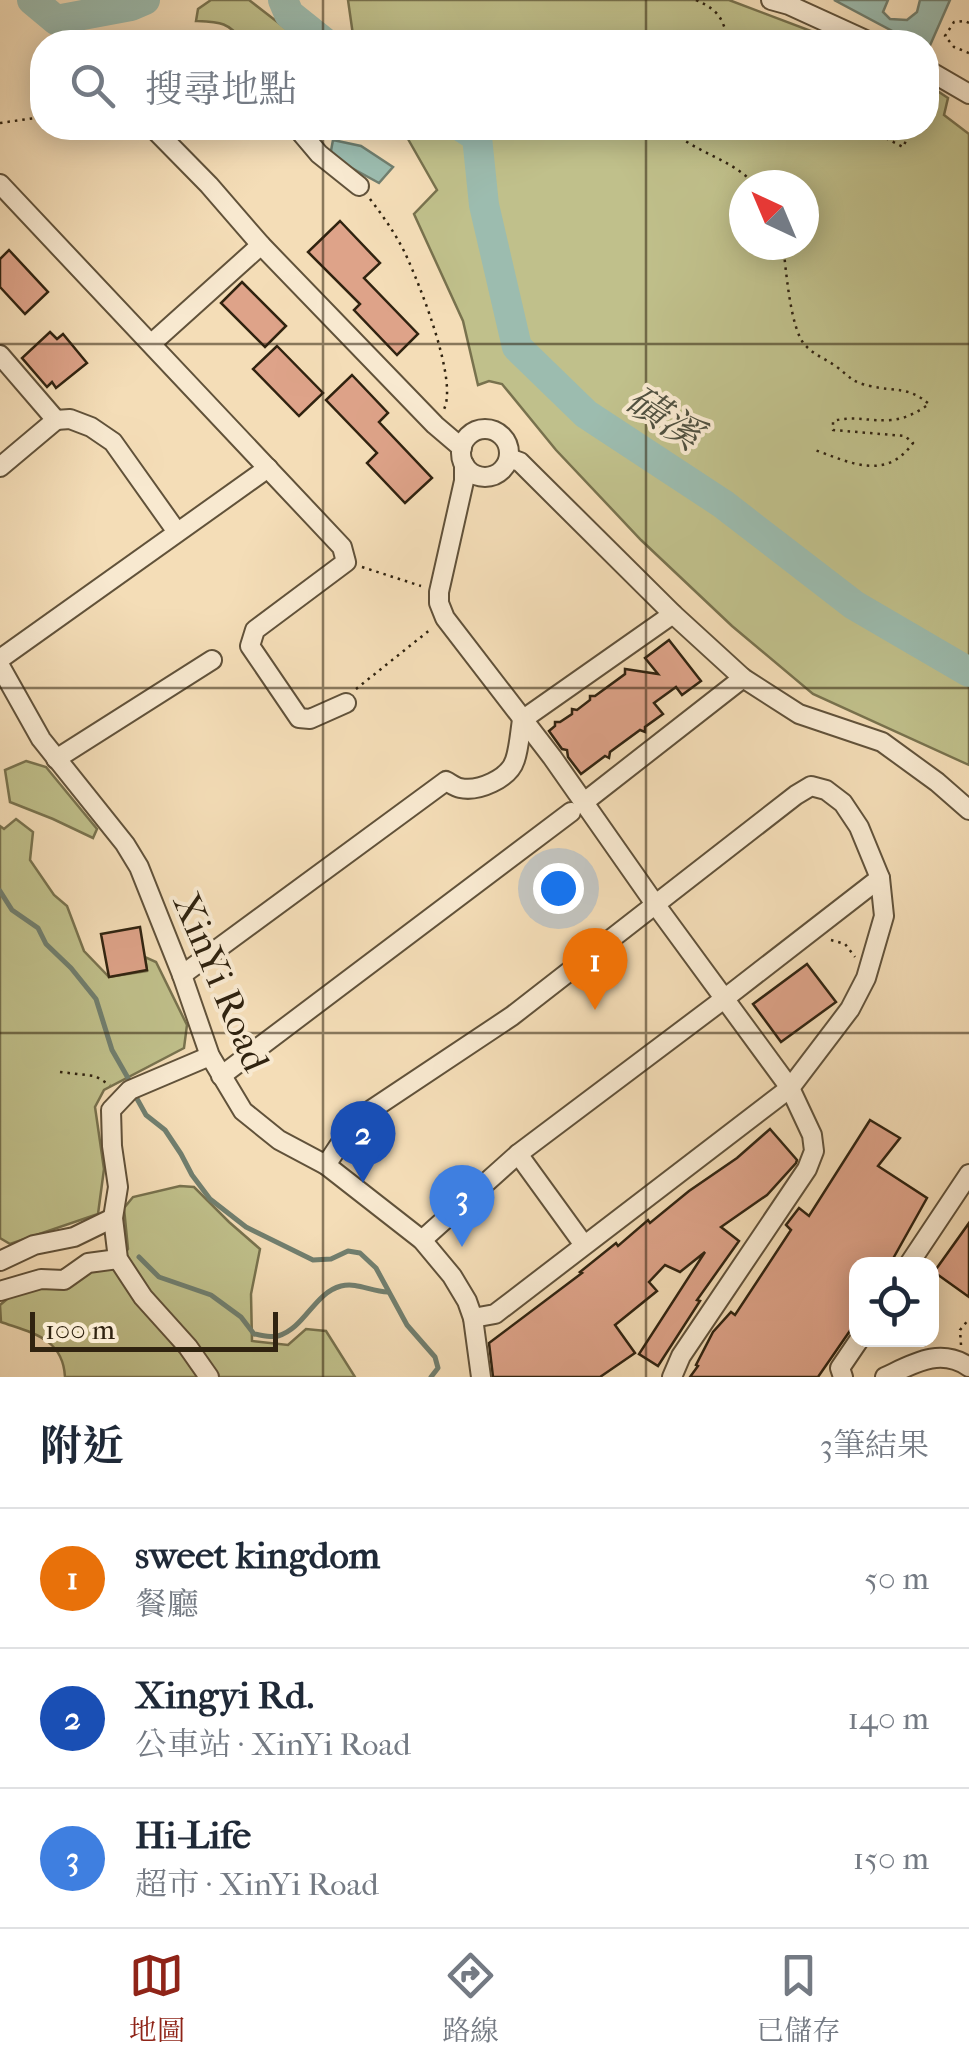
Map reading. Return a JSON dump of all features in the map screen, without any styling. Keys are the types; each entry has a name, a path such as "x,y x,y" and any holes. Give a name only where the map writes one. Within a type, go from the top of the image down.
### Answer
{"street":[{"path":"771,0 843,30"},
{"path":"939,77 969,94"},
{"path":"164,140 435,425 466,449 469,471 498,469 520,462 742,678 799,714 882,742 969,810"},
{"path":"307,140 360,186"},
{"path":"0,184 342,547 346,562 255,630 250,646 299,718 310,719 346,703"},
{"path":"152,343 261,245"},
{"path":"0,355 56,420"},
{"path":"0,467 56,420 70,419 113,442 178,532"},
{"path":"460,500 471,486 498,469 507,442 502,436 486,429 466,449 460,500 439,592 445,618 552,758 577,807 655,904 790,1088 812,1135 814,1151 807,1169 682,1356 672,1377"},
{"path":"0,663 268,468"},
{"path":"182,976 446,780 457,788 471,788 490,784 505,774 515,762 522,720 673,614"},
{"path":"56,759 212,660"},
{"name":"XinYi Road","path":"0,663 40,739 125,844 138,866 210,1056 243,1111 279,1140 326,1164 422,1240 467,1301 481,1377"},
{"path":"221,1076 742,678"},
{"path":"326,1164 356,1120 512,1016 811,786 826,790 842,803 859,827 880,878 884,916 866,978 850,1009 790,1088 495,1314 473,1318"},
{"path":"422,1240 518,1154 880,878"},
{"path":"210,1056 127,1093 111,1110 118,1186 114,1218 118,1259 142,1297 210,1377"},
{"path":"518,1154 584,1245"},
{"path":"914,1257 969,1174"},
{"path":"0,1261 34,1245 74,1237 114,1218"},
{"path":"0,1291 41,1279 64,1280 88,1263 118,1259"},
{"path":"843,1377 840,1368 854,1347"},
{"path":"885,1377 920,1360 944,1356 965,1364"}],"path":[{"path":"696,0 722,18 726,30"},
{"path":"969,22 954,22 946,36 954,46 969,53"},
{"path":"0,123 30,119"},
{"path":"684,140 737,170"},
{"path":"360,186 406,254 438,340 449,402 435,425"},
{"path":"785,260 801,341 853,382 915,392 929,404 916,413 892,420 849,417 833,421 832,430 905,436 913,443 904,456 892,462 874,466 815,450"},
{"path":"346,562 439,592"},
{"path":"346,703 360,684 445,618"},
{"path":"804,938 845,944 866,978"},
{"path":"60,1072 94,1076 127,1093"},
{"path":"965,1364 960,1330 969,1318"}],"green space":[{"path":"211,0 249,0 288,30 233,30 223,24 196,21 198,9"},
{"path":"348,0 729,0 808,30 352,30"},
{"path":"939,92 948,98 944,115 969,134 969,765 813,694 732,626 641,540 556,450 502,384 489,381 478,385 463,321 414,214 437,190 409,140 939,140"},
{"path":"26,761 46,767 97,829 93,838 10,802 5,770"},
{"path":"16,819 33,832 30,860 54,895 67,906 84,951 109,977 147,971 145,957 156,962 187,1025 184,1048 104,1090 95,1107 104,1169 98,1214 10,1244 0,1238 0,826 4,829"},
{"path":"180,1186 194,1187 260,1249 251,1294 252,1341 288,1345 306,1329 326,1331 355,1377 65,1377 59,1354 52,1345 1,1322 0,1305 12,1295 36,1288 63,1289 95,1267 114,1269 128,1249 124,1208 133,1197"}],"shaded area":[{"path":"834,0 888,0 883,12 890,19 907,20 917,12 920,0 950,0 937,30 890,30"},
{"path":"333,140 361,146 393,167 379,183 330,156"}],"building":[{"path":"340,221 380,263 364,278 418,334 397,355 354,310 360,304 308,252"},
{"path":"9,250 48,292 25,314 0,287 0,259"},
{"path":"242,282 286,326 265,347 221,303"},
{"path":"50,332 57,339 63,334 87,363 56,388 52,382 47,387 22,358"},
{"path":"277,346 323,393 299,416 253,369"},
{"path":"352,375 388,413 379,422 432,478 405,503 367,463 377,453 326,400"},
{"path":"669,640 701,681 682,695 676,687 654,703 663,714 645,727 645,732 640,730 610,752 609,758 605,756 581,774 567,750 549,731 555,722 572,714 572,709 577,710 590,696 625,674 625,669 658,674 645,658"},
{"path":"140,927 147,970 109,977 101,934"},
{"path":"807,964 836,1002 781,1042 753,1004"},
{"path":"870,1120 900,1138 878,1166 927,1198 894,1257 849,1257 849,1332 818,1377 690,1377 713,1332 731,1312 735,1315 791,1230 786,1225 799,1208 809,1216"},
{"path":"770,1129 796,1163 767,1195 721,1227 739,1241 697,1300 700,1301 658,1366 639,1354 705,1252 680,1272 665,1265 649,1282 657,1291 615,1325 635,1353 600,1377 493,1377 489,1343 616,1243 618,1246 648,1220 650,1223 737,1158"},
{"path":"969,1223 969,1297 939,1276 939,1265"}],"waterway":[{"name":"磺溪","path":"32,0 56,20 145,0"},
{"name":"磺溪","path":"283,0 289,14 309,30"},
{"name":"磺溪","path":"477,140 484,205 517,347 586,414 723,504 854,605 969,672"},
{"path":"0,891 12,910 38,928 46,944 96,999 112,1050 128,1078"},
{"path":"136,1097 146,1115 165,1130 210,1199 246,1227 313,1260 331,1259 348,1251 360,1253 376,1268 407,1325 435,1357 438,1368 431,1377"},
{"path":"139,1257 159,1277 211,1295 241,1317 254,1334 266,1336 287,1332 324,1296 341,1286 388,1292"}],"place":[{"name":"sweet kingdom","path":"595,1010"},
{"name":"Xingyi Rd.","path":"363,1183"},
{"name":"Hi-Life","path":"462,1247"}]}
